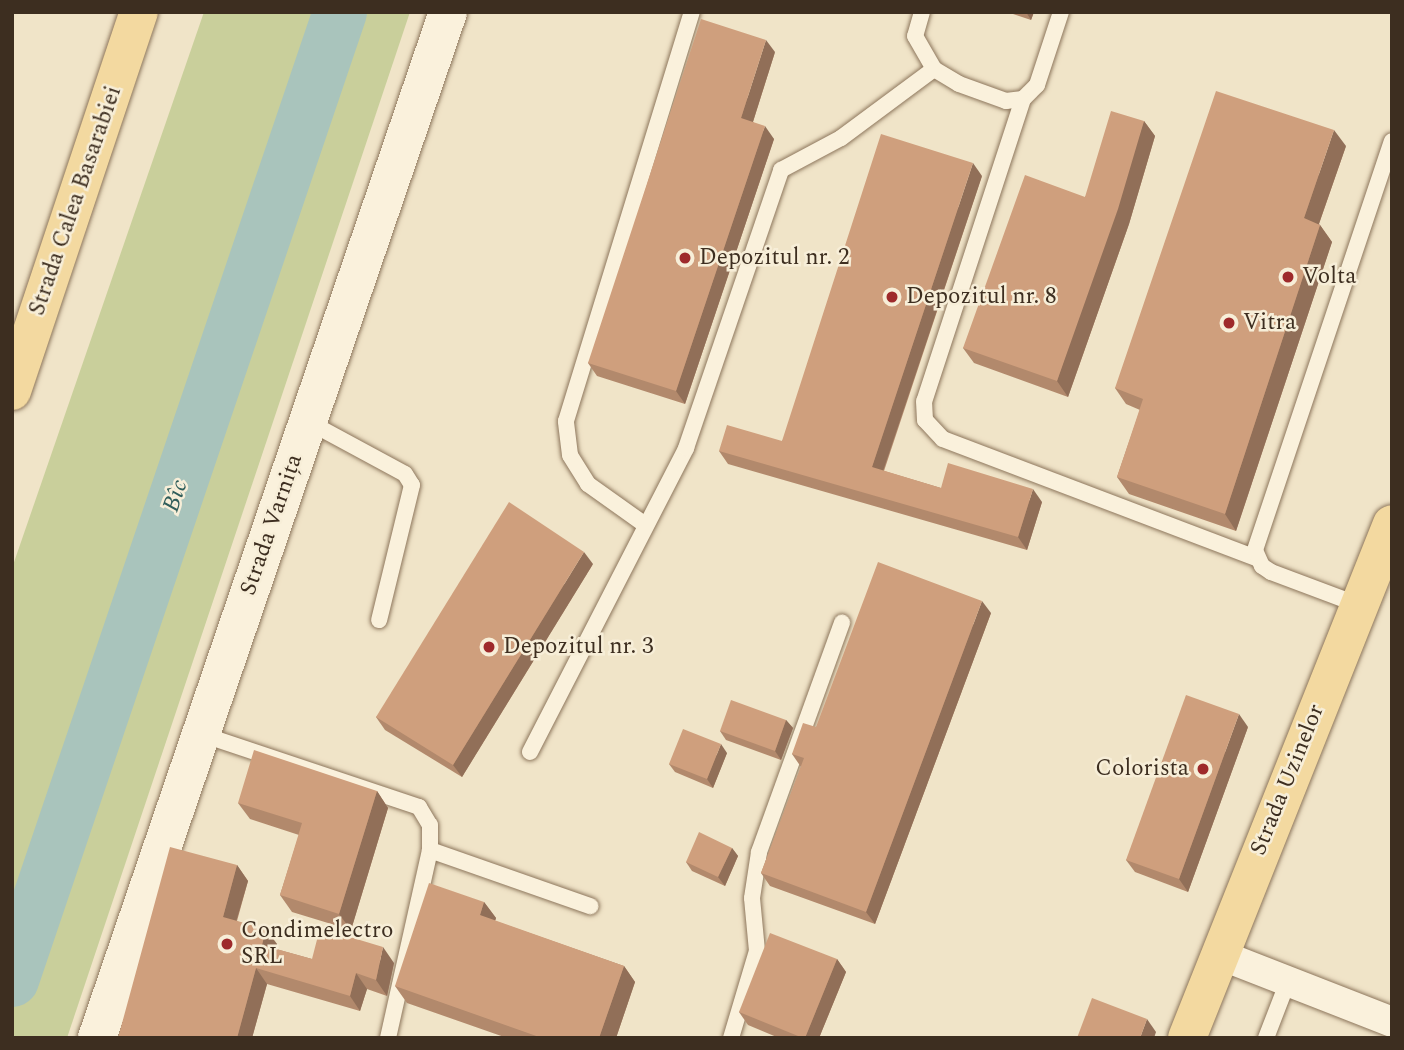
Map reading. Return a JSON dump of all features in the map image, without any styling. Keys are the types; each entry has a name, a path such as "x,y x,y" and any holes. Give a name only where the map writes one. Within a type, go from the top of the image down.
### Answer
{"main road":[{"name":"Strada Calea Basarabiei","path":"12,391 139,12"},
{"name":"Strada Uzinelor","path":"1187,1038 1218,954 1392,524"}],"street":[{"name":"Strada Varnița","path":"97,1038 449,12"},
{"path":"1218,954 1392,1022"}],"lane":[{"path":"644,524 588,484 570,455 566,421 692,12"},
{"path":"922,12 915,36 934,69 984,95 1006,102 1023,99"},
{"path":"1061,12 1037,85 1023,99 923,401 925,420 943,439 1257,558 1271,572 1359,605"},
{"path":"530,752 644,524 686,448 781,170 841,138 934,69"},
{"path":"1257,558 1255,550 1392,141"},
{"path":"307,421 405,474 412,485 379,620"},
{"path":"731,1038 757,951 752,898 759,852 842,623"},
{"path":"201,734 419,807 430,825 430,850 393,1036"},
{"path":"430,850 590,906"},
{"path":"1266,1038 1287,981"}],"green space":[{"path":"204,12 410,12 67,1038 12,1038 12,568"}],"building":[{"name":"Depozitul nr. 2","path":"701,19 766,40 741,118 765,126 676,391 588,363"},
{"name":"Vitra","path":"1216,91 1334,130 1304,218 1320,225 1225,514 1117,477 1143,399 1115,388"},
{"path":"1111,111 1144,121 1118,209 1057,381 963,348 1025,175 1085,197"},
{"path":"881,134 973,163 872,467 941,488 948,463 1033,489 1018,537 719,451 727,425 782,441"},
{"name":"Depozitul nr. 3","path":"509,502 584,552 453,765 376,717"},
{"path":"878,562 982,601 866,912 761,873 804,758 792,754 803,723 816,727"},
{"path":"1186,695 1239,714 1179,879 1126,860"},
{"path":"731,700 786,720 775,751 720,731"},
{"path":"683,729 721,744 707,779 669,764"},
{"path":"254,750 377,791 339,914 280,895 302,823 238,803"},
{"path":"699,832 732,848 718,877 686,862"},
{"path":"170,847 237,865 223,917 266,929 262,945 312,959 320,928 383,947 376,980 356,973 350,996 256,968 237,1038 118,1038"},
{"path":"429,883 484,902 480,915 624,966 599,1038 542,1038 395,986"},
{"path":"770,933 837,959 805,1038 739,1012"},
{"path":"1092,998 1147,1019 1140,1038 1077,1038"}],"waterway":[{"name":"Bîc","path":"12,980 340,12"}],"place":[{"name":"Depozitul nr. 2","path":"685,258"},
{"name":"Volta","path":"1288,277"},
{"name":"Depozitul nr. 8","path":"892,297"},
{"name":"Vitra","path":"1229,323"},
{"name":"Depozitul nr. 3","path":"489,647"},
{"name":"Colorista","path":"1203,769"},
{"name":"Condimelectro SRL","path":"227,944"}]}
